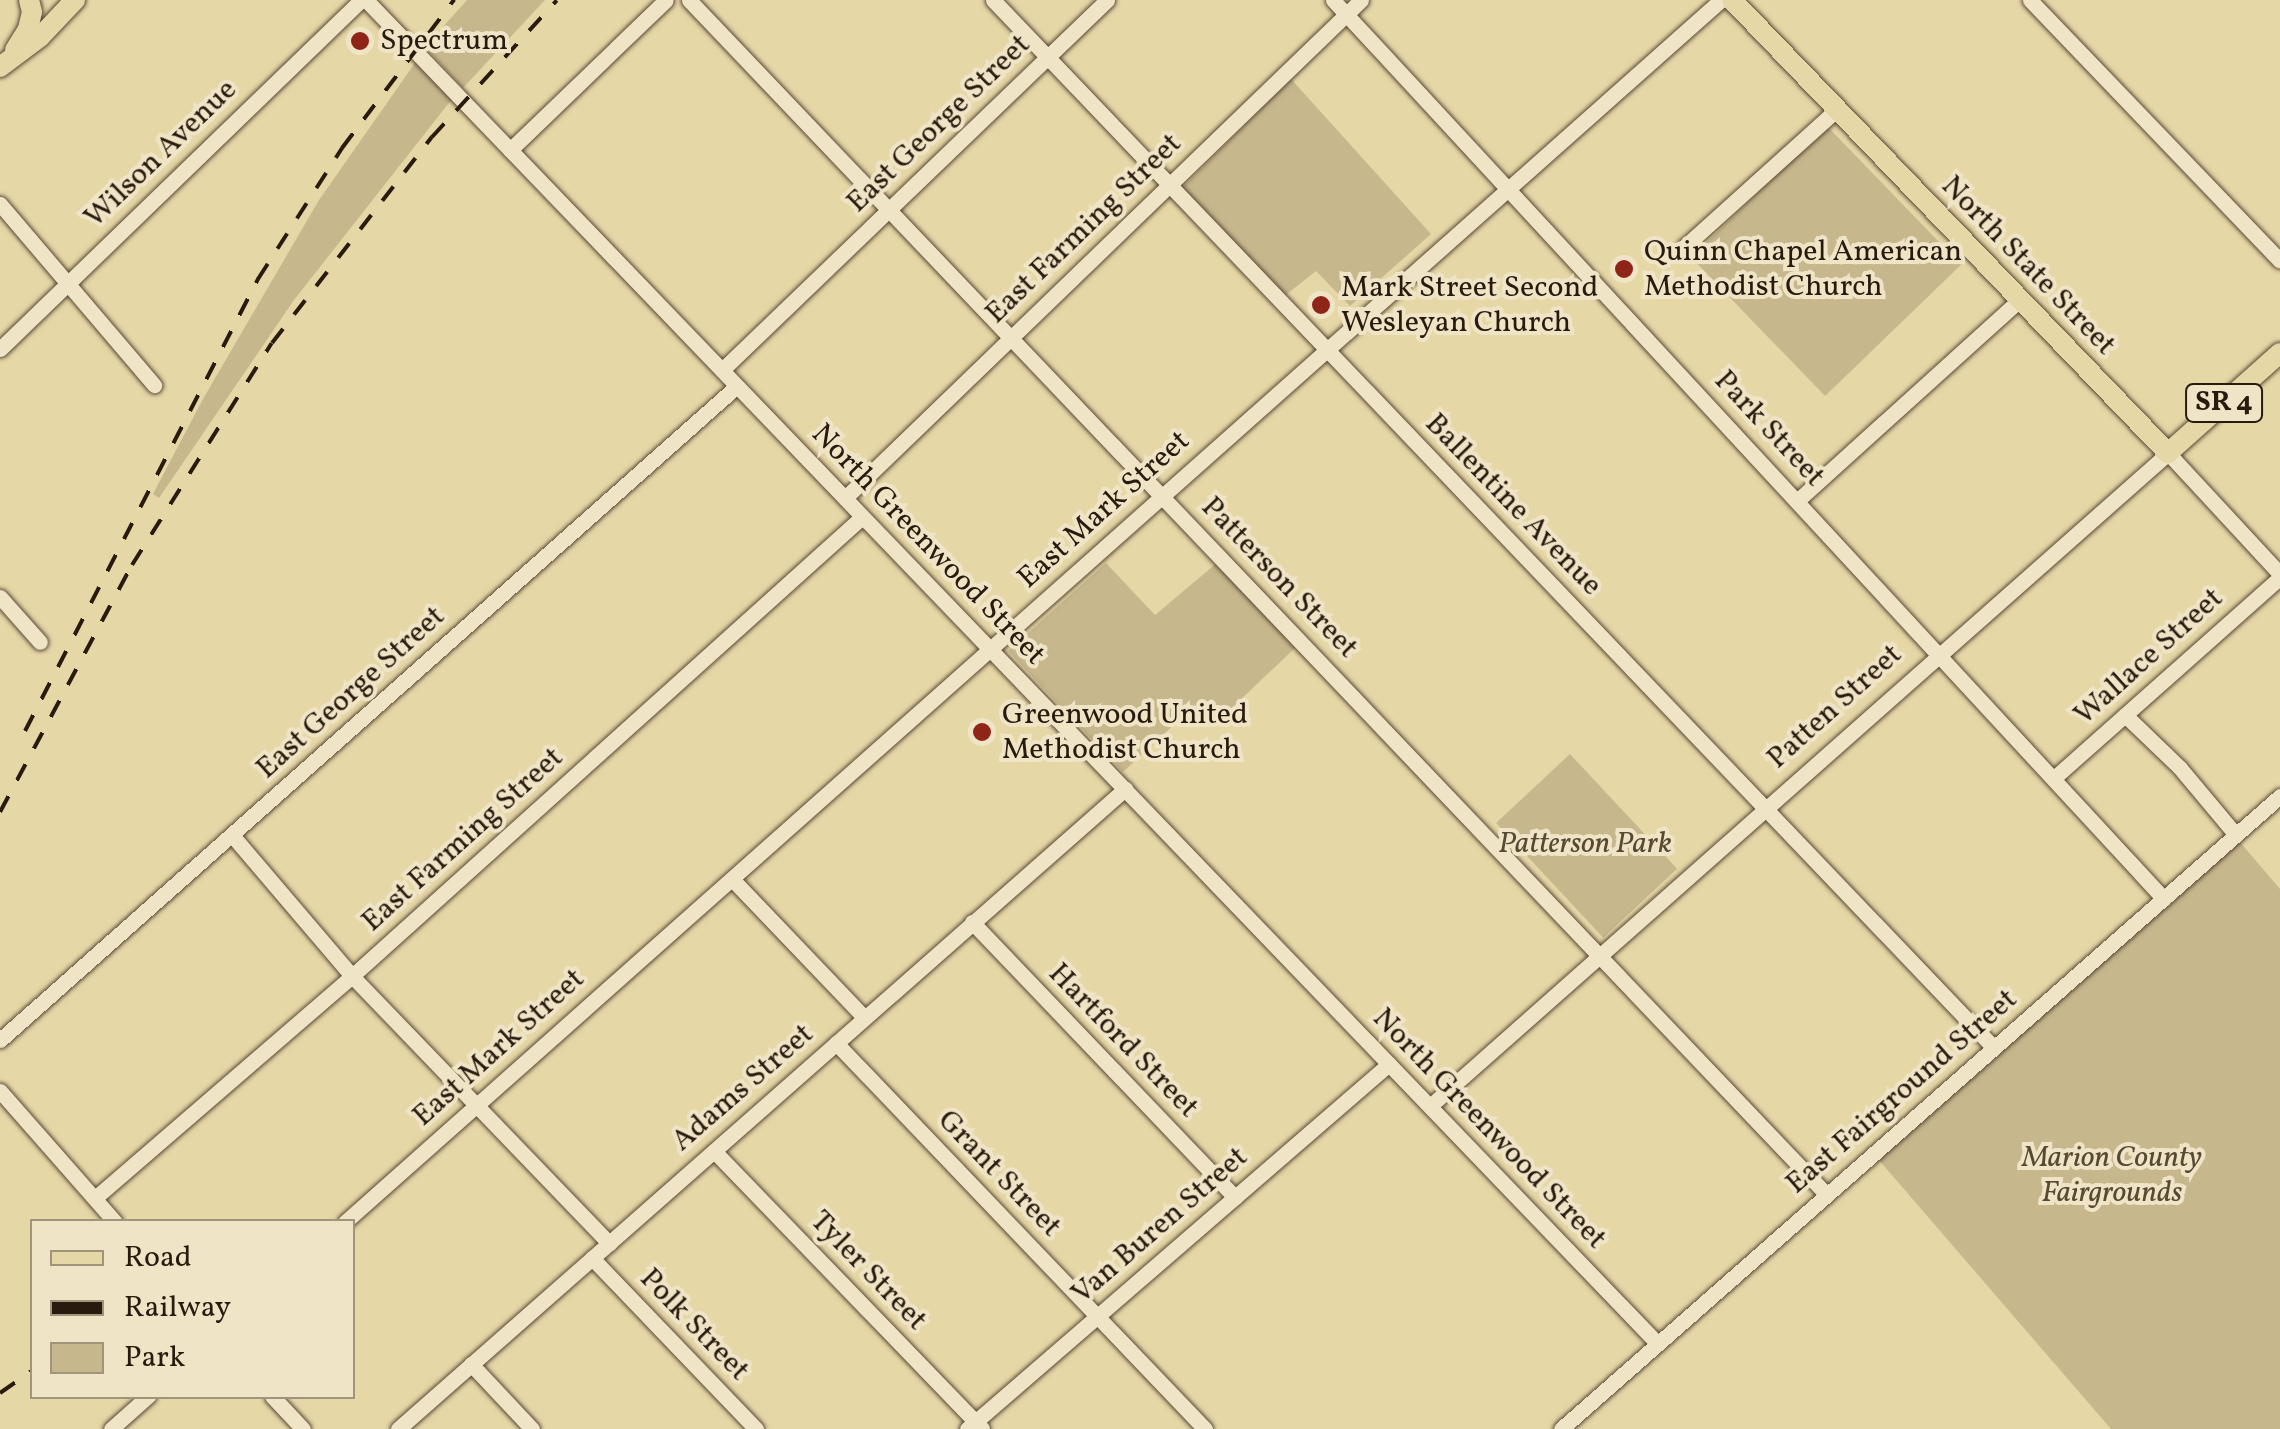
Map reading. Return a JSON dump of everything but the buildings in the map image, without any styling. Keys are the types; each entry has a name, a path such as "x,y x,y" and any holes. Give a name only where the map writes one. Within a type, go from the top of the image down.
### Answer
{"main road":[{"path":"6,62 28,29 30,0"},
{"path":"6,62 40,38 74,0"},
{"name":"North State Street","path":"1732,0 2168,453"},
{"name":"Patten Street","path":"2168,453 2280,353"}],"street":[{"name":"North Greenwood Street","path":"364,0 1658,1344"},
{"name":"Wilson Avenue","path":"0,349 364,0"},
{"path":"510,150 666,0"},
{"name":"Patterson Street","path":"689,0 1827,1195"},
{"name":"Ballentine Avenue","path":"992,0 1994,1048"},
{"name":"East George Street","path":"722,370 1107,0"},
{"name":"Park Street","path":"1332,0 2164,898"},
{"name":"East Farming Street","path":"844,498 1362,0"},
{"name":"East Mark Street","path":"348,1219 1721,0"},
{"path":"2030,0 2280,260"},
{"path":"1684,247 1837,109"},
{"path":"0,204 154,385"},
{"path":"1798,500 2018,300"},
{"name":"East George Street","path":"0,1040 737,386"},
{"name":"North State Street","path":"2168,453 2280,575"},
{"name":"Patten Street","path":"1430,1106 2168,453"},
{"name":"East Farming Street","path":"94,1198 352,976 862,516"},
{"name":"Wallace Street","path":"2054,778 2280,575"},
{"path":"0,597 40,642"},
{"path":"2125,716 2180,768 2236,835"},
{"name":"Adams Street","path":"398,1429 1124,789"},
{"name":"East Fairground Street","path":"1565,1428 2280,796"},
{"path":"232,835 352,976 474,1107 610,1243"},
{"path":"732,879 865,1018"},
{"name":"Hartford Street","path":"972,922 1235,1197"},
{"name":"Grant Street","path":"836,1043 1205,1429"},
{"name":"Van Buren Street","path":"974,1427 1096,1316 1389,1064"},
{"path":"0,1090 112,1219"},
{"name":"Tyler Street","path":"714,1151 974,1427"},
{"name":"Polk Street","path":"592,1258 756,1429"},
{"path":"471,1364 532,1429"},
{"path":"111,1429 145,1399"},
{"path":"275,1399 303,1429"}],"green space":[{"path":"467,0 545,0 463,88 425,47"},
{"path":"417,60 452,99 294,300 159,498 153,494 203,399 319,200"},
{"path":"1291,79 1431,234 1350,306 1316,271 1283,297 1180,190"},
{"path":"1827,126 1961,265 1825,396 1691,257"},
{"path":"1218,562 1298,645 1214,725 1195,705 1123,772 1008,651 1106,563 1155,615"},
{"name":"Patterson Park","path":"1570,754 1677,869 1603,938 1496,823"},
{"name":"Marion County Fairgrounds","path":"2239,841 2280,889 2280,1429 2111,1429 1878,1159"}],"railway":[{"path":"25,731 258,279 342,148 454,0"},
{"path":"0,812 132,565 272,343 432,137 557,0"},
{"path":"0,1393 30,1372"}],"place":[{"name":"Spectrum","path":"360,41"},
{"name":"Quinn Chapel American Methodist Church","path":"1624,269"},
{"name":"Mark Street Second Wesleyan Church","path":"1321,305"},
{"name":"Greenwood United Methodist Church","path":"982,732"}]}
